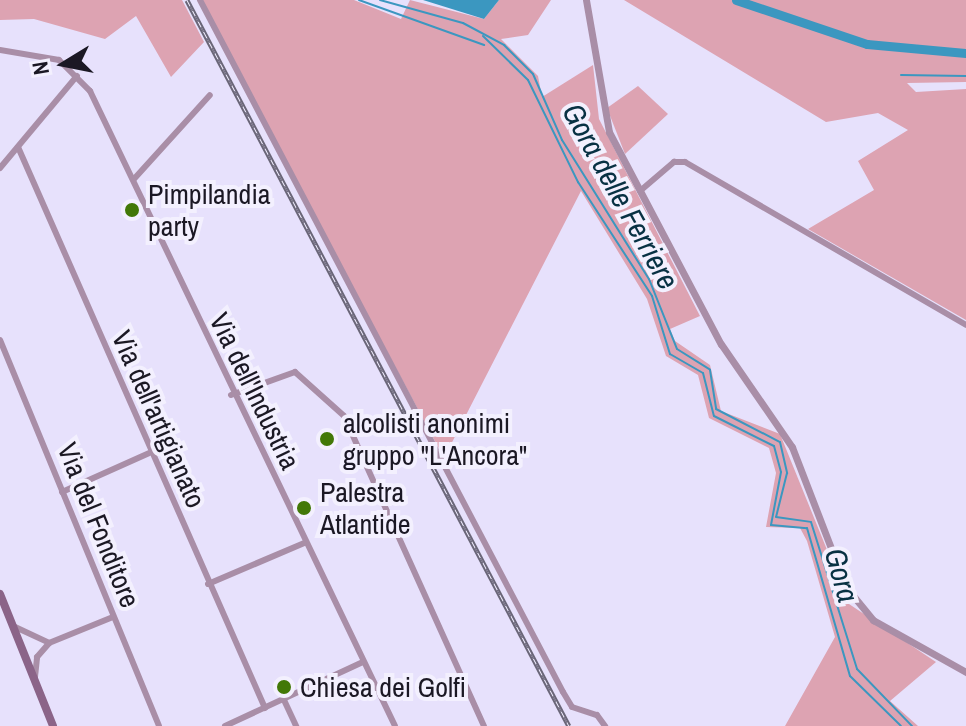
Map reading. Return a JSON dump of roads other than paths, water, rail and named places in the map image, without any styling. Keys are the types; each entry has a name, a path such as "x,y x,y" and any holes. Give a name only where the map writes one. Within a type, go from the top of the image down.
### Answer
{"main road":[{"path":"0,594 53,726"}],"street":[{"path":"200,0 563,692 572,707 597,715 605,726"},
{"path":"586,0 606,125 725,351 792,447 853,599 873,620 966,672"},
{"path":"0,50 54,58 77,76 0,168"},
{"name":"Via dell'Industria","path":"77,76 134,179 231,395 395,726"},
{"path":"134,179 210,95"},
{"name":"Via dell'artigianato","path":"18,147 149,453 265,708"},
{"path":"640,191 674,162 685,162 966,325"},
{"name":"Via del Fonditore","path":"0,340 159,726"},
{"path":"231,395 295,372 350,424 484,726"},
{"path":"62,492 149,453"},
{"path":"208,584 304,543"},
{"path":"24,653 41,651 49,643 113,617"},
{"path":"13,626 40,642 49,643"},
{"path":"24,653 40,642"},
{"path":"37,687 41,651"},
{"path":"225,726 363,662"},
{"path":"284,700 296,726"}],"water":[{"path":"423,0 499,0 484,19"}],"waterway":[{"path":"359,0 484,45"},
{"name":"Gora delle Ferriere","path":"380,0 463,23 504,45 533,74 562,140 649,279 677,349 710,370 716,409 780,442 787,473 776,517 811,522 857,669 912,726"},
{"path":"736,0 867,44 966,53"},
{"name":"Gora","path":"483,36 528,80 578,182 652,296 670,354 703,373 714,416 774,446 781,472 771,525 807,528 850,676 901,726"},
{"path":"901,75 966,76"}],"railway":[{"path":"187,0 569,726"}],"place":[{"name":"Pimpilandia party","path":"132,210"},
{"name":"alcolisti anonimi gruppo \"L'Ancora\"","path":"327,439"},
{"name":"Palestra Atlantide","path":"304,508"},
{"name":"Chiesa dei Golfi","path":"284,687"}]}
